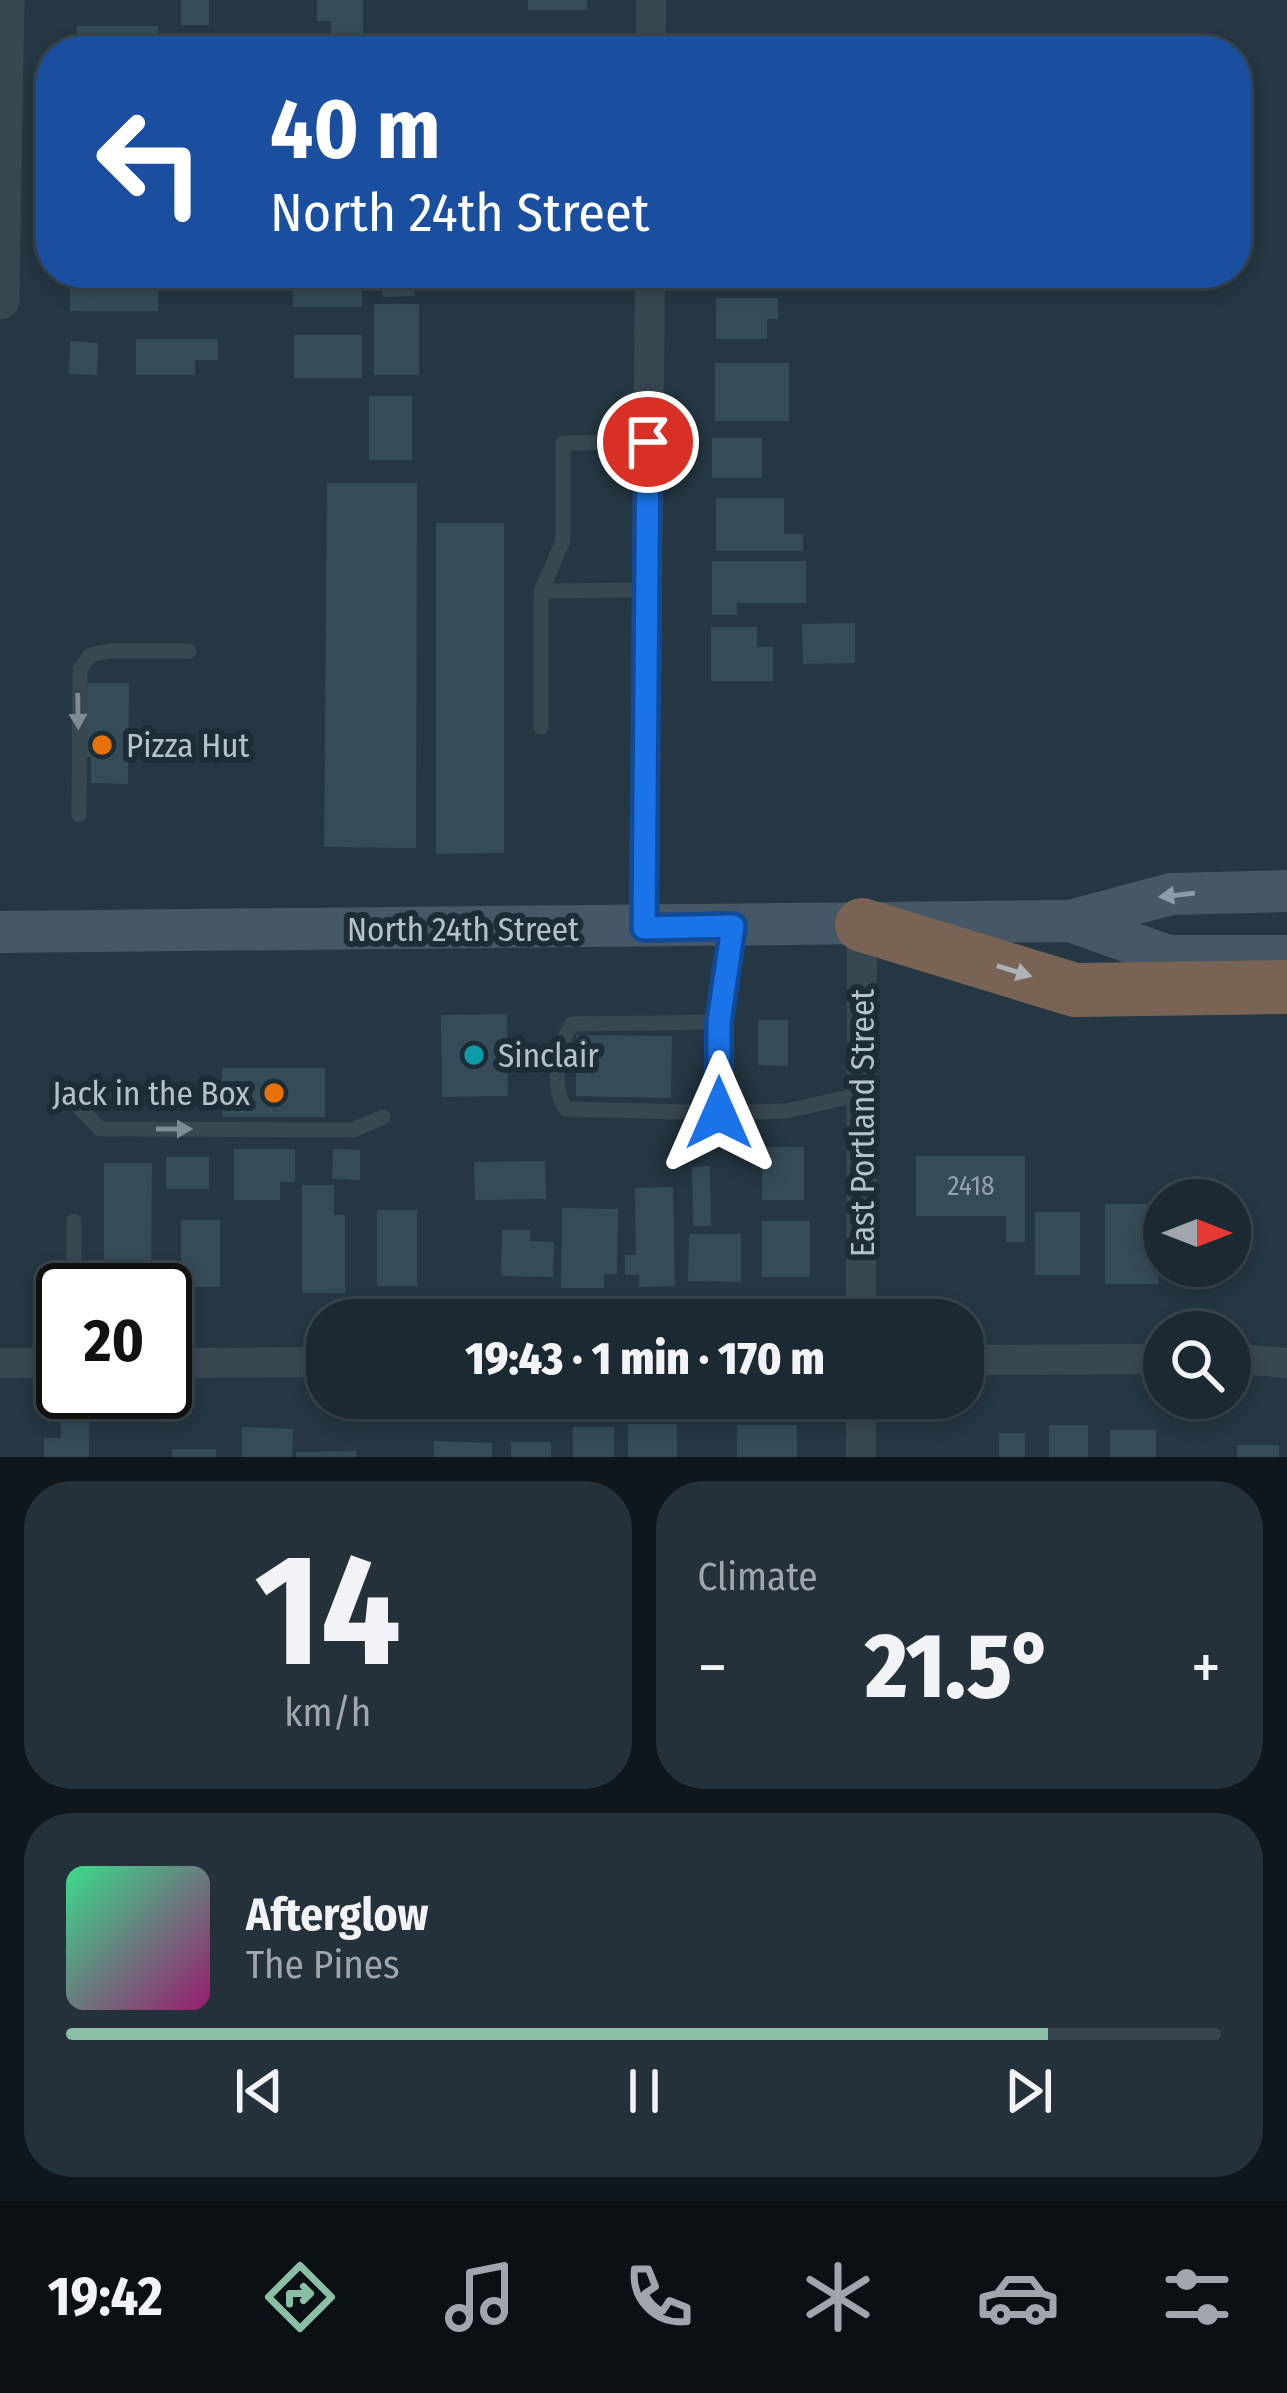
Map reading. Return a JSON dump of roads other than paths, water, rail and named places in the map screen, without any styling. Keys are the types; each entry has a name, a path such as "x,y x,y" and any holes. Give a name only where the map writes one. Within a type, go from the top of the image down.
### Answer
{"highway":[{"path":"862,925 1075,990 1287,987"}],"main road":[{"name":"North 24th Street","path":"0,932 1070,921 1171,894 1287,891"},
{"name":"North 24th Street","path":"1070,921 1168,956 1287,956"}],"street":[{"path":"0,300 5,0"},
{"path":"651,0 651,36"},
{"path":"644,928 650,288"},
{"name":"East Portland Street","path":"861,1299 862,925"},
{"path":"984,1360 1143,1359"},
{"path":"1251,1360 1287,1364"},
{"path":"192,1363 306,1362"},
{"path":"0,1363 36,1363"},
{"path":"861,1419 861,1457"}],"lane":[{"path":"541,727 541,591 563,541 563,442 648,442"},
{"path":"541,591 647,590"},
{"path":"79,815 80,669 90,656 109,651 189,651"},
{"path":"719,1113 719,1022 733,926"},
{"path":"719,1022 572,1024 560,1043 559,1098 566,1109 719,1113 786,1111 862,1094"},
{"path":"70,1098 100,1129 352,1130 383,1117"},
{"path":"74,1221 74,1263"}],"place":[{"name":"Pizza Hut","path":"102,745"},
{"name":"Sinclair","path":"474,1055"},
{"name":"Jack in the Box","path":"274,1093"}]}
